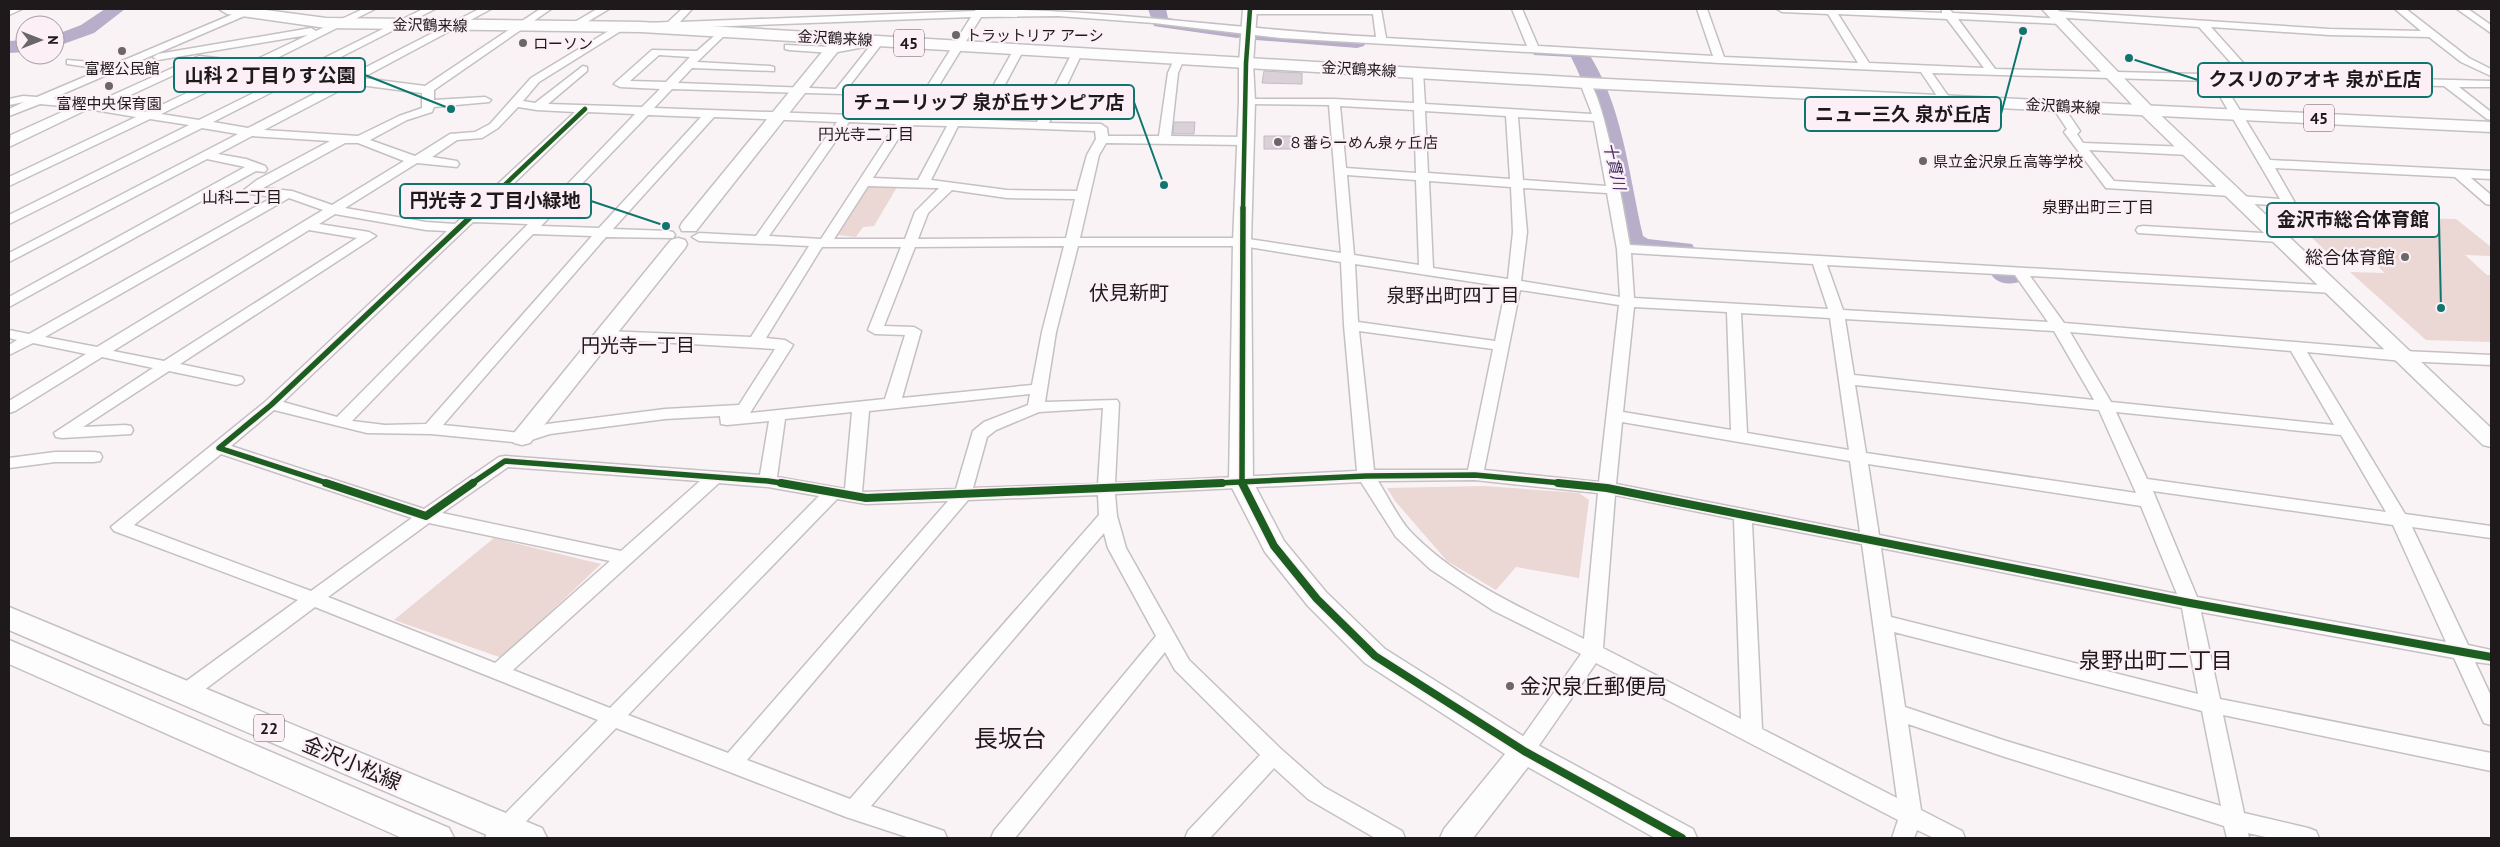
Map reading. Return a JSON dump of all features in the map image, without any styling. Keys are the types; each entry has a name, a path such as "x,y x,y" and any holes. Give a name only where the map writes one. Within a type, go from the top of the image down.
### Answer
{"main road":[{"name":"金沢鶴来線","path":"227,9 312,22 642,27 722,32 783,54 836,42 879,41 1592,83 2491,127"},
{"name":"金沢小松線","path":"9,618 511,835"},
{"name":"金沢小松線","path":"9,651 437,838"}],"street":[{"path":"9,12 17,9"},
{"path":"9,182 370,9"},
{"path":"9,220 197,124 430,9"},
{"path":"9,258 486,9"},
{"path":"350,80 421,90 428,88 546,9"},
{"path":"573,26 604,9"},
{"path":"672,24 687,9"},
{"path":"734,21 746,9"},
{"path":"1517,9 1533,48"},
{"path":"1702,9 1720,60"},
{"path":"1782,9 2055,15 2329,32 2432,34"},
{"path":"2400,9 2465,60 2491,73"},
{"path":"2462,9 2491,30"},
{"path":"1831,10 1865,66"},
{"path":"642,27 856,13 979,11 1058,13 1159,20 1378,11 1381,40"},
{"path":"756,342 822,243 907,122 979,11"},
{"path":"9,113 41,101 245,12"},
{"path":"1948,12 1992,72"},
{"path":"186,693 312,598 505,461 799,91 856,13"},
{"path":"2055,15 2146,110 2490,437"},
{"path":"1250,17 1281,35 1720,60 1992,72 2491,84"},
{"path":"1250,17 1246,63 1247,101 1244,141 1242,242 1241,482 1274,546 1317,599 1375,656 1524,751 1682,838"},
{"path":"129,62 326,28 340,23"},
{"path":"2202,24 2252,79"},
{"path":"9,408 454,137 478,135 494,126 517,103 535,80 620,27"},
{"path":"341,422 535,226 722,32"},
{"path":"700,54 656,52 620,84 839,92 879,41"},
{"path":"978,124 1019,49"},
{"path":"1041,126 1076,53"},
{"path":"689,65 783,54"},
{"path":"752,89 783,54"},
{"path":"9,144 15,138 203,58 301,72"},
{"path":"1165,140 1173,74 1179,59"},
{"path":"71,62 118,67"},
{"path":"65,78 95,65"},
{"path":"538,107 583,69"},
{"path":"1924,69 1945,100"},
{"path":"1418,72 1426,272"},
{"path":"2057,106 2074,131 2070,132 2079,146 2110,185 2235,196 2289,203 2215,78"},
{"path":"1455,838 1524,751 1593,652 1607,488 1627,302 1624,249 1592,83"},
{"path":"2447,84 2491,117"},
{"path":"360,140 403,118 428,110 428,88"},
{"path":"9,102 23,99 91,106 248,132 360,140 418,160 453,164"},
{"path":"429,104 485,100"},
{"path":"1247,101 1334,102 1599,118"},
{"path":"1334,102 1348,260 1351,325 1366,476 1402,533 1436,564 1501,606 1954,838"},
{"path":"517,103 538,107 1101,128 1102,138 1093,155 1082,195 1049,332 1036,408"},
{"path":"585,109 271,405 120,527 312,598 612,719 854,810 936,838"},
{"path":"1475,475 1514,285 1520,232 1512,113"},
{"path":"431,429 602,232 710,114"},
{"path":"760,240 845,119"},
{"path":"923,183 954,123"},
{"path":"1102,138 1244,141"},
{"path":"341,140 309,159 278,172 250,190 287,194 334,210 426,226 462,223 535,226 602,232 822,243 909,241 1242,242 1627,302 2058,327 2296,348 2491,360"},
{"path":"2079,146 2189,151"},
{"path":"204,155 242,162 254,167 278,172"},
{"path":"2267,164 2491,175"},
{"path":"9,303 254,167"},
{"path":"1339,171 1613,190"},
{"path":"2458,173 2491,201"},
{"path":"865,182 923,183 1007,194 1082,195"},
{"path":"892,404 914,331 875,330 922,212 949,186"},
{"path":"9,351 287,194"},
{"path":"125,430 62,433 369,236 308,226"},
{"path":"2144,230 2279,238"},
{"path":"1624,249 2333,289"},
{"path":"1818,260 1837,314 1859,457 1894,711 1911,816 1903,838"},
{"path":"2020,272 2058,327 2105,405 2141,484 2190,603 2236,829"},
{"path":"1734,308 1740,436"},
{"path":"1351,325 1502,346"},
{"path":"9,334 96,354 236,380"},
{"path":"271,405 295,408 357,427 404,431 431,429 522,438 547,429 665,414 744,410 785,345 605,335"},
{"path":"2296,348 2400,520 2491,717"},
{"path":"1846,379 2346,430"},
{"path":"729,411 727,420 1038,389"},
{"path":"732,764 963,494 979,435 990,426 1036,408 1058,405 1112,403 1106,489 1108,516 1117,548 1182,665 1273,756 1316,793 1394,838"},
{"path":"854,496 861,407"},
{"path":"768,482 778,415"},
{"path":"1615,416 1859,457 2148,501"},
{"path":"219,448 426,516 625,558"},
{"path":"9,463 55,457 94,457"},
{"path":"505,461 716,476 768,482 866,498 1106,489 1366,476 1475,475 1607,488 1870,538 2190,603 2491,657"},
{"path":"497,673 716,476"},
{"path":"2141,484 2491,532"},
{"path":"511,835 612,719 832,493"},
{"path":"1743,514 1752,734"},
{"path":"854,810 1108,516"},
{"path":"1882,622 2211,705 2491,762"},
{"path":"1002,838 1166,637"},
{"path":"1894,711 2236,829 2308,838"},
{"path":"1196,838 1273,756"}],"shaded area":[{"path":"868,186 897,187 874,226 863,227 856,237 837,235"},
{"path":"2319,212 2387,212 2396,218 2456,219 2491,247 2491,256 2465,255 2487,275 2491,275 2491,342 2426,340 2350,272 2385,273 2363,252 2326,251 2286,214 2325,216"},
{"path":"1484,486 1579,493 1589,500 1579,578 1516,567 1496,590 1447,561 1395,501 1387,488"},
{"path":"494,538 601,564 502,658 394,620"}],"building":[{"path":"1264,71 1302,73 1302,84 1262,83"},
{"path":"1174,122 1195,122 1194,134 1173,134"},
{"name":"８番らーめん泉ヶ丘店","path":"1264,136 1291,136 1292,149 1264,149"}],"waterway":[{"path":"65,38 88,29 116,9"},
{"name":"十貫川","path":"1157,9 1160,22 1237,33"},
{"name":"十貫川","path":"1263,36 1357,42"},
{"path":"9,47 15,47"},
{"name":"十貫川","path":"1541,51 1578,52 1593,80 1606,114 1632,239 1642,246 1683,249"},
{"name":"十貫川","path":"2003,274 2010,277"}],"cycle path":[{"path":"1250,9 1246,63 1247,101 1242,242 1241,482 1274,546 1317,599 1375,656 1524,751 1682,838"},
{"path":"585,109 271,405 219,448 426,516 505,461 768,481 866,498 1106,489 1366,476 1475,475 1607,488 2190,603 2491,657"}],"place":[{"name":"ニュー三久 泉が丘店","path":"2023,31"},
{"name":"トラットリア アーシ","path":"956,35"},
{"name":"ローソン","path":"523,43"},
{"name":"富樫公民館","path":"122,51"},
{"name":"クスリのアオキ 泉が丘店","path":"2129,58"},
{"name":"富樫中央保育園","path":"109,86"},
{"name":"山科２丁目りす公園","path":"451,109"},
{"name":"８番らーめん泉ヶ丘店","path":"1278,142"},
{"name":"県立金沢泉丘高等学校","path":"1923,161"},
{"name":"チューリップ 泉が丘サンピア店","path":"1164,185"},
{"name":"円光寺２丁目小緑地","path":"666,226"},
{"name":"総合体育館","path":"2405,257"},
{"name":"金沢市総合体育館","path":"2441,308"},
{"name":"金沢泉丘郵便局","path":"1510,686"}],"district":[{"name":"円光寺二丁目","path":"866,134"},
{"name":"山科二丁目","path":"242,197"},
{"name":"泉野出町三丁目","path":"2098,207"},
{"name":"伏見新町","path":"1129,293"},
{"name":"泉野出町四丁目","path":"1453,295"},
{"name":"円光寺一丁目","path":"638,345"},
{"name":"泉野出町二丁目","path":"2156,660"},
{"name":"長坂台","path":"1010,738"}]}
